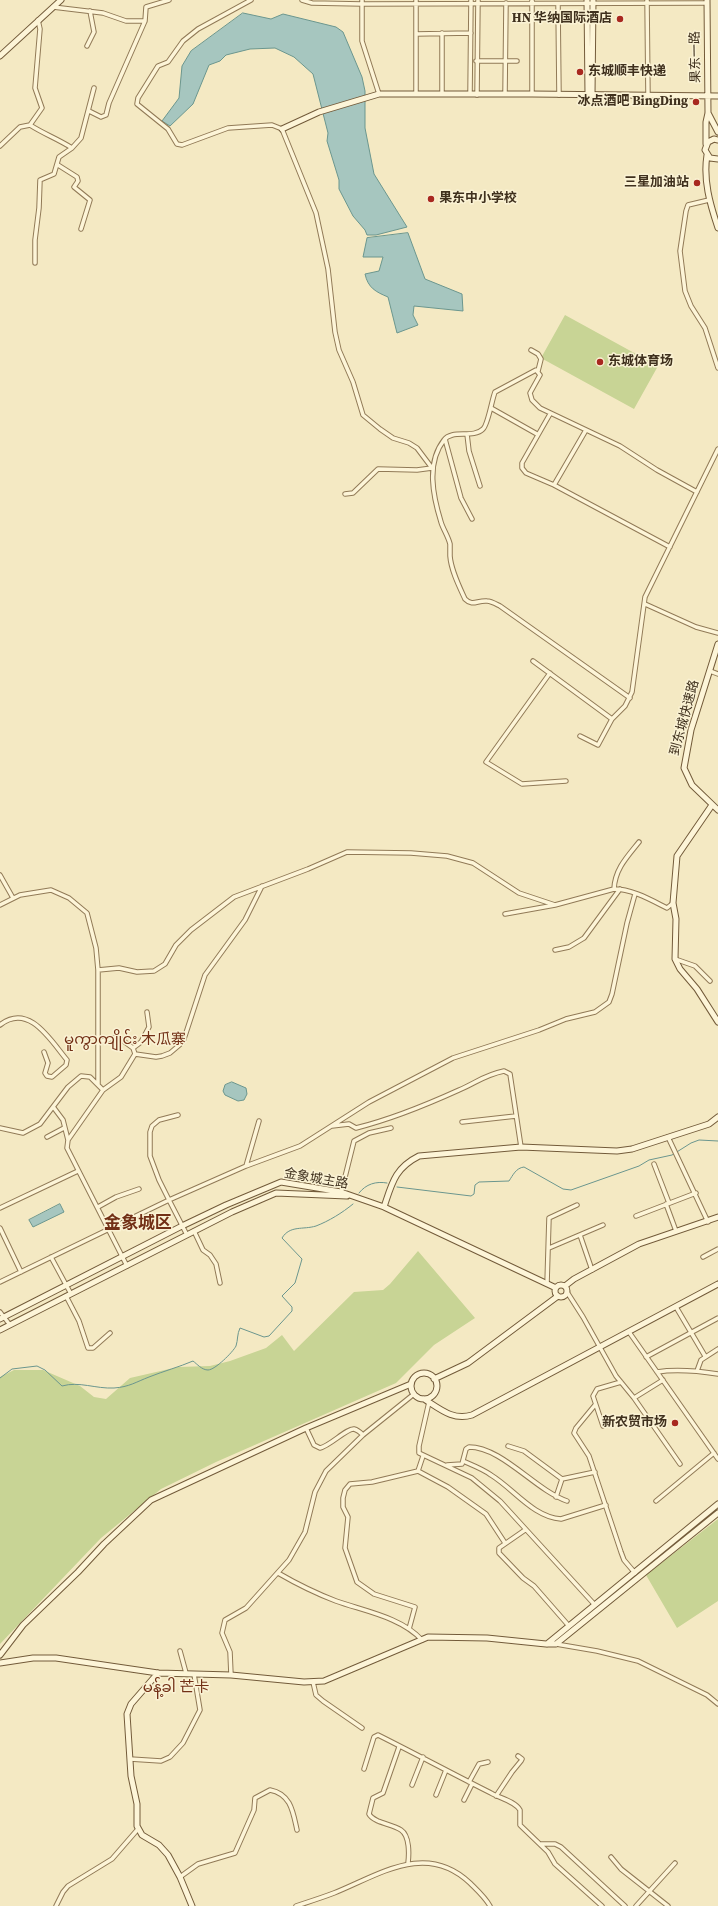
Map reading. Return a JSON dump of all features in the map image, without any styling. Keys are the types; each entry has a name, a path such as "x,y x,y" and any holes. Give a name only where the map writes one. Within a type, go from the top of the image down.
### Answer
{"main road":[{"path":"0,56 52,6 61,0"},
{"path":"590,2 590,95"},
{"name":"果东一路","path":"707,2 708,113 706,122 705,150 707,155"},
{"path":"282,129 319,112 368,96 379,94 718,96"},
{"path":"708,113 718,132"},
{"path":"706,144 711,140 718,140"},
{"path":"718,159 710,158 707,155 704,169 709,200 718,228"},
{"name":"到东城快速路","path":"718,644 691,730 684,763 688,778 701,794 718,810"},
{"name":"到东城快速路","path":"701,794 718,805"},
{"path":"712,804 677,856 673,903 676,920 675,959 680,969 697,989 718,1022"},
{"path":"384,1207 392,1180 410,1161 419,1156 521,1147 616,1150 632,1149 709,1124 718,1117"},
{"name":"金象城主路","path":"2,1318 182,1226 239,1199 281,1182 352,1196 384,1207 556,1288"},
{"name":"金象城主路","path":"0,1330 194,1231 244,1207 276,1194 341,1194"},
{"path":"239,1199 244,1207"},
{"path":"558,1296 555,1292 556,1288 560,1285 565,1286 639,1244 708,1222 718,1217"},
{"path":"411,1384 414,1394 418,1398 427,1400 451,1416 464,1417 472,1415 718,1284"},
{"path":"434,1380 468,1363 558,1296 563,1297 567,1292 565,1286"},
{"path":"0,1655 23,1625 78,1572 104,1544 151,1500 306,1428 411,1384 415,1377 422,1374 430,1375 437,1386 436,1391 427,1400"},
{"path":"546,1644 718,1504"},
{"path":"0,1663 33,1658 56,1658 158,1673 231,1675 313,1682 324,1681 428,1637 487,1638 556,1644 718,1513"},
{"path":"695,1523 700,1528"},
{"path":"665,1548 669,1553"},
{"path":"158,1673 131,1704 127,1714 131,1776 137,1804 136,1818 138,1829 142,1835 159,1844 168,1855 180,1877 192,1906"}],"street":[{"path":"89,112 101,117 106,115 109,103 145,21 146,7 169,0"},
{"path":"251,0 198,29 183,41 168,62 158,66 138,98 137,104 163,124 168,129 177,144 182,145 228,128 272,125 282,129 316,212 328,269 335,332 339,350 353,382 363,415 386,434 417,448 432,468"},
{"path":"302,0 312,3 532,2 558,4 590,2 707,2"},
{"path":"362,2 362,41 379,94"},
{"path":"416,2 416,94"},
{"path":"470,94 471,2"},
{"path":"477,95 478,2"},
{"path":"532,2 532,94"},
{"path":"647,2 648,95"},
{"path":"505,94 506,3"},
{"path":"558,4 558,94"},
{"path":"52,6 103,13 126,21 145,21"},
{"path":"87,46 94,32 90,11"},
{"path":"0,146 20,127 30,125 42,108 35,88 40,29 38,20"},
{"path":"471,28 478,28"},
{"path":"442,33 442,94"},
{"path":"416,34 471,33"},
{"path":"471,61 517,61"},
{"path":"35,263 35,240 39,208 40,180 54,174 58,165 59,157 72,148 81,138 89,112 94,88"},
{"path":"30,125 45,135 57,139 72,148"},
{"path":"58,165 77,177 78,181 74,188 90,200 81,229"},
{"path":"709,200 688,205 680,251 685,291 691,306 705,328 718,368"},
{"path":"531,350 538,354 541,359 538,371 540,375 530,393 532,400 540,408 620,446 657,470 697,492"},
{"path":"538,371 534,370 495,392 483,429 479,432 450,435 445,439 439,448 432,468 436,502 450,545 450,557 465,599 469,603 474,604 486,601 500,606 630,698"},
{"path":"491,408 537,434"},
{"path":"550,414 537,434 522,463 522,468 526,472 554,485 670,547"},
{"path":"554,485 586,430"},
{"path":"467,434 469,451 480,486"},
{"path":"445,439 461,498 472,519"},
{"path":"580,736 598,745 612,719 630,698 645,604 649,589 718,449"},
{"path":"344,494 353,493 378,469 417,470 432,468"},
{"path":"645,604 691,624 718,633"},
{"path":"533,661 612,719"},
{"path":"710,671 718,674"},
{"path":"550,673 486,762 522,784 566,781"},
{"path":"614,889 615,878 623,861 639,842"},
{"path":"98,970 119,968 137,972 154,971 165,964 176,945 191,930 212,912 234,897 308,870 347,852 411,853 447,856 473,863 519,893 555,906"},
{"path":"0,875 13,898"},
{"path":"135,1054 156,1057 162,1056 170,1053 183,1042 205,976 245,920 262,886"},
{"path":"505,914 555,906 614,889 620,889 635,894 667,908 673,903"},
{"path":"555,950 569,947 584,938 620,889"},
{"path":"0,905 13,898 42,890 51,890 69,898 87,913 96,948 98,970 98,1085"},
{"path":"0,1282 169,1200 246,1166 300,1146 376,1098 453,1058 539,1030 566,1019 595,1012 602,1008 609,1002 612,994 627,923 635,894"},
{"path":"675,959 695,966 710,981"},
{"path":"133,1048 141,1042 149,1027 147,1012"},
{"path":"0,1024 7,1020 20,1018 35,1022 67,1060 66,1065 52,1077 45,1073 48,1063 44,1052"},
{"path":"68,1140 103,1090 121,1077 130,1065 135,1054 133,1048 118,1037 98,1042"},
{"path":"330,1127 349,1124 356,1128 405,1112 462,1089 487,1075 504,1071 510,1074 521,1147"},
{"path":"0,1128 22,1133 40,1124 54,1108 68,1087 81,1076 90,1077 103,1090"},
{"path":"54,1108 63,1120 68,1140 67,1148 98,1207 108,1230 128,1266"},
{"path":"178,1115 159,1120 152,1126 150,1132 150,1156 159,1180 187,1235"},
{"path":"462,1122 516,1116"},
{"path":"246,1166 259,1121"},
{"path":"47,1137 64,1128"},
{"path":"341,1194 354,1141 369,1133 391,1128"},
{"path":"668,1137 696,1193 708,1222"},
{"path":"654,1164 676,1231"},
{"path":"0,1208 78,1171"},
{"path":"98,1207 116,1197 139,1189"},
{"path":"636,1216 696,1193"},
{"path":"547,1284 550,1218 577,1205"},
{"path":"549,1248 603,1225"},
{"path":"0,1228 21,1272"},
{"path":"194,1231 203,1250 210,1255 216,1264 220,1283"},
{"path":"580,1235 592,1270"},
{"path":"703,1257 718,1249"},
{"path":"51,1257 66,1286 88,1348 93,1348 110,1333"},
{"path":"567,1292 584,1317 600,1348 621,1382 634,1398 680,1464"},
{"path":"676,1307 705,1356"},
{"path":"0,1312 2,1318 10,1325"},
{"path":"646,1357 718,1318"},
{"path":"629,1332 718,1459"},
{"path":"697,1371 701,1360 718,1349"},
{"path":"657,1372 668,1370 697,1371 718,1374"},
{"path":"634,1398 663,1380"},
{"path":"603,1426 593,1398 596,1390 621,1382"},
{"path":"231,1675 230,1652 222,1633 225,1620 242,1612 289,1560 301,1541 310,1516 315,1492 326,1471 363,1435 414,1394"},
{"path":"427,1400 418,1446 419,1453 446,1465 485,1486 594,1604"},
{"path":"596,1405 574,1431 589,1456 623,1556 638,1577"},
{"path":"306,1428 314,1445 320,1448 336,1441 349,1430 357,1430 363,1435"},
{"path":"446,1465 460,1464 463,1461 467,1448 471,1446 482,1449 510,1464 556,1497 567,1501"},
{"path":"508,1446 524,1451 551,1473 562,1479 595,1472"},
{"path":"656,1501 714,1453"},
{"path":"418,1472 423,1456"},
{"path":"463,1461 490,1474 529,1506 554,1519 561,1519 606,1505"},
{"path":"409,1629 415,1607 374,1594 357,1582 345,1548 348,1517 343,1507 343,1498 345,1490 350,1484 372,1482 418,1472 448,1487 486,1514 506,1544"},
{"path":"556,1497 562,1479"},
{"path":"526,1530 499,1548 499,1553 523,1578 534,1586 569,1626"},
{"path":"278,1573 306,1590 376,1614 409,1629 422,1640"},
{"path":"556,1644 597,1651 638,1661 707,1695 718,1704"},
{"path":"180,1652 186,1673"},
{"path":"130,1759 161,1761 170,1757 183,1743 200,1710 194,1674"},
{"path":"313,1682 316,1695 362,1728"},
{"path":"364,1769 376,1735 423,1757 518,1807 520,1810 520,1825 541,1844 555,1864 602,1906"},
{"path":"399,1747 383,1793 374,1798 369,1814 380,1822 402,1831 405,1835 409,1853 408,1863"},
{"path":"496,1796 521,1761 522,1759 518,1756"},
{"path":"412,1785 423,1757"},
{"path":"464,1800 479,1764 488,1762"},
{"path":"436,1795 446,1770"},
{"path":"180,1877 198,1864 235,1853 254,1810 254,1801 258,1795 270,1790 286,1798 291,1806 298,1830"},
{"path":"56,1906 63,1892 68,1886 112,1859 138,1829"},
{"path":"541,1844 556,1844 561,1846 625,1906"},
{"path":"611,1857 621,1869 668,1906"},
{"path":"296,1906 308,1904 374,1875 408,1863 429,1863 450,1868 465,1878 482,1894 490,1906"},
{"path":"636,1906 675,1863"}],"green space":[{"name":"东城体育场","path":"565,315 658,366 634,409 541,358"},
{"path":"418,1251 475,1318 434,1345 396,1383 216,1462 161,1489 101,1538 0,1644 0,1377 14,1370 43,1370 80,1386 94,1397 106,1399 130,1378 178,1367 210,1366 230,1361 266,1348 282,1335 294,1351 354,1292 383,1290 390,1284"},
{"path":"718,1519 718,1601 677,1628 646,1575"}],"water":[{"path":"243,13 271,19 283,14 336,27 343,32 362,77 365,91 365,128 374,174 407,227 376,235 367,235 365,230 353,216 339,189 339,180 327,141 328,133 313,74 294,57 275,48 250,49 226,55 220,61 209,65 193,104 170,126 162,121 179,98 182,66 191,51"},
{"path":"408,233 425,279 462,294 463,311 414,306 413,315 418,325 397,333 388,297 370,286 365,274 379,271 383,257 363,257 367,238"},
{"path":"232,1082 246,1088 247,1094 244,1100 238,1101 225,1095 223,1091 225,1085"},
{"path":"60,1204 64,1212 33,1227 29,1220"}],"waterway":[{"path":"397,1187 471,1196 474,1194 475,1185 479,1182 509,1181 517,1170 524,1167 563,1189 571,1190 639,1166 649,1160 672,1155 691,1143 699,1140 718,1141"},
{"path":"359,1193 365,1187 372,1184 379,1182 387,1183"},
{"path":"0,1378 12,1369 37,1366 45,1370 62,1386 75,1384 114,1388 128,1385 193,1361 204,1369 211,1369 224,1360 234,1349 240,1328 264,1337 269,1336 292,1311 292,1307 282,1296 295,1283 302,1259 282,1238 285,1234 289,1231 321,1224 353,1204"}],"place":[{"name":"HN 华纳国际酒店","path":"620,19"},
{"name":"东城顺丰快递","path":"580,72"},
{"name":"冰点酒吧 BingDing","path":"696,102"},
{"name":"三星加油站","path":"697,183"},
{"name":"果东中小学校","path":"431,199"},
{"name":"东城体育场","path":"600,362"},
{"name":"新农贸市场","path":"675,1423"}],"district":[{"name":"မူကွာကျိုင်း 木瓜寨","path":"125,1040"},
{"name":"金象城区","path":"138,1224"},
{"name":"မန့်ခါ 芒卡","path":"176,1688"}]}
